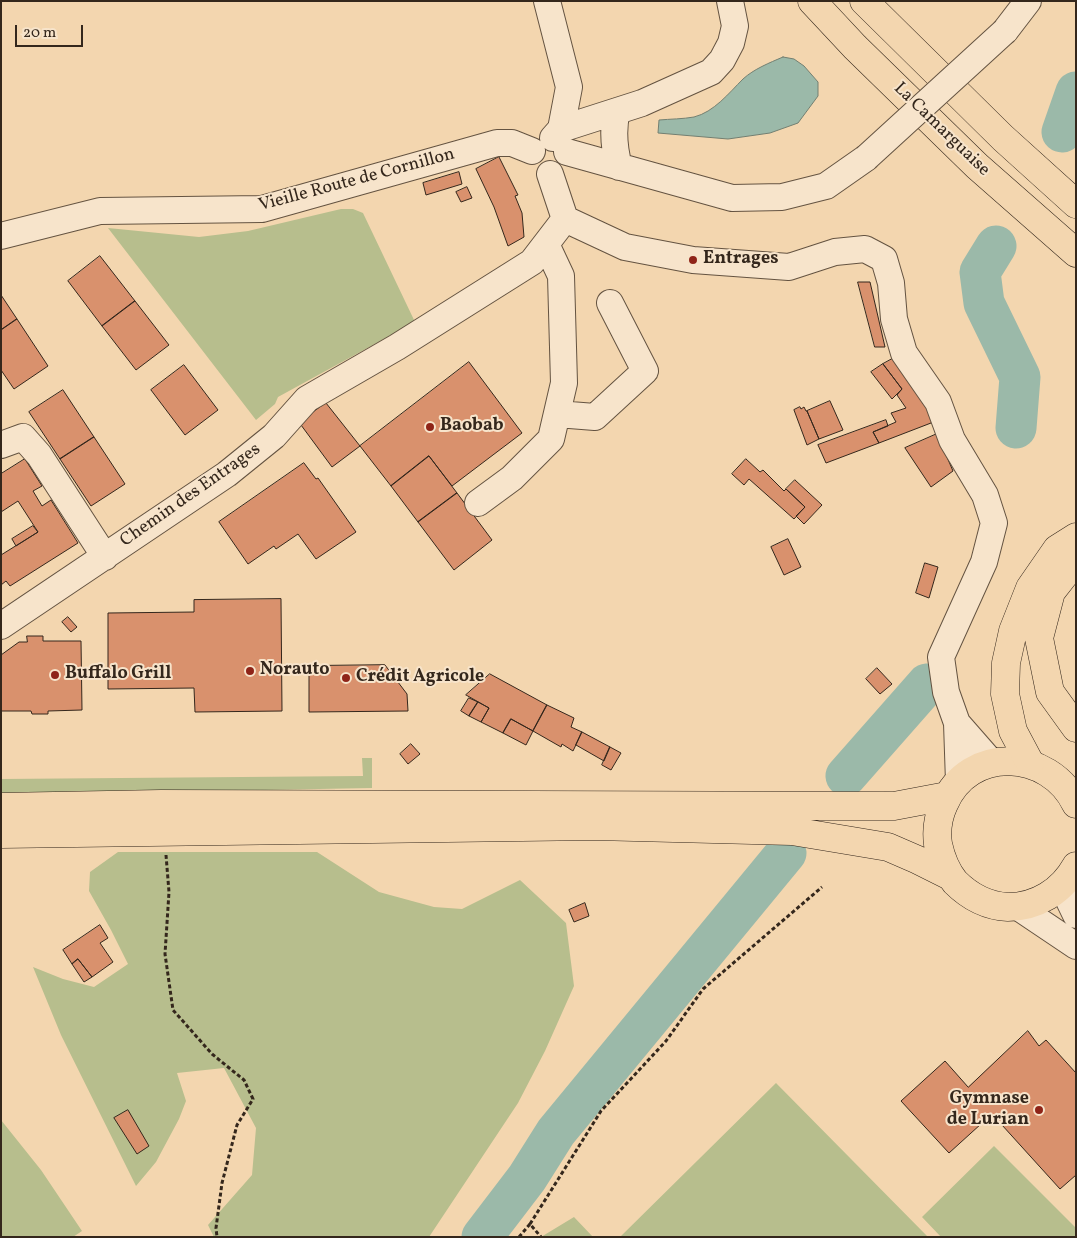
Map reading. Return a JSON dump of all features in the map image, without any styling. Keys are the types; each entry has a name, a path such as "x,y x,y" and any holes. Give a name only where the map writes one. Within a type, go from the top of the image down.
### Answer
{"main road":[{"name":"La Camarguaise","path":"812,1 855,47 977,166 1076,253"},
{"path":"864,1 1003,138 1076,204"},
{"path":"1030,764 1013,731 1005,694 1006,663 1013,631 1030,588 1057,549 1076,537"},
{"path":"1076,560 1051,592 1039,638 1050,692 1076,728"},
{"path":"950,876 941,857 937,836 939,816 953,789 974,770 992,763 1011,761 1030,764 1052,774 1074,796"},
{"path":"1,807 161,804 894,806 953,789"},
{"path":"1,834 595,826 792,830 888,847 950,876 964,890 980,901 998,906 1018,907 1042,900 1069,876"}],"street":[{"path":"547,1 569,86 553,143"},
{"path":"730,1 735,26 731,43 722,60 711,72 642,103 617,111 553,143 533,162 539,171 550,174 565,219 624,247 693,260 789,268 835,252 865,249 884,259 891,283 894,318 904,353 938,402 952,440 985,495 994,523 984,562 941,657 946,692 956,723 953,789"},
{"name":"Vieille Route de Cornillon","path":"1,236 100,211 262,209 497,143 553,143 619,167 732,198 782,197 826,186 866,158 1005,31 1028,1"},
{"path":"617,111 613,125 615,150 619,167"},
{"name":"Chemin des Entrages","path":"1,626 228,474 274,436 307,400 397,347 532,262 565,219"},
{"path":"478,503 512,478 551,439 564,383 561,276 546,244"},
{"path":"557,414 595,417 645,371 610,303"},
{"path":"1,445 23,436 39,455 105,557"},
{"path":"956,723 992,763"},
{"path":"1069,876 1076,915"},
{"path":"1018,907 1076,946"}],"path":[{"path":"164,832 169,892 165,954 173,1010 212,1054 244,1080 253,1099 237,1125 222,1183 216,1228 217,1237"},
{"path":"519,1237 530,1224 601,1111 666,1041 703,989 822,886"},
{"path":"530,1224 541,1237"}],"green space":[{"path":"341,209 353,209 363,213 415,322 278,397 275,404 256,420 108,228 199,237 248,231"},
{"path":"362,758 372,758 372,788 1,795 1,779 363,776"},
{"path":"118,852 317,852 379,892 434,907 462,909 520,880 566,923 574,986 545,1051 518,1103 429,1237 214,1237 208,1225 252,1175 256,1128 224,1068 177,1073 186,1101 179,1119 156,1162 136,1186 61,1035 33,967 63,979 94,987 128,964 89,891 90,872"},
{"path":"776,1083 928,1237 620,1237"},
{"path":"1,1120 41,1170 82,1231 73,1237 1,1237"},
{"path":"994,1146 1076,1228 1076,1237 941,1237 922,1217"},
{"path":"574,1217 593,1237 541,1237"}],"shaded area":[{"path":"783,57 794,59 804,66 818,82 818,96 798,123 770,133 728,139 658,133 659,120 690,118 701,115 721,101 747,75"}],"building":[{"path":"499,157 518,195 515,196 522,213 524,237 508,246 494,207 476,169"},
{"path":"459,172 462,184 426,195 423,183"},
{"path":"467,187 472,198 461,202 456,192"},
{"path":"100,256 135,301 102,326 68,281"},
{"path":"858,282 870,282 885,347 875,347"},
{"path":"1,295 17,319 1,330"},
{"path":"135,301 169,345 136,370 102,326"},
{"path":"17,319 48,366 14,389 1,370 1,330"},
{"path":"894,358 934,419 931,423 879,443 873,432 896,422 891,413 906,408 897,395 902,389 883,364"},
{"path":"469,362 522,433 452,486 429,456 391,486 360,446"},
{"path":"883,364 902,389 892,399 871,372"},
{"path":"184,365 218,410 185,435 151,390"},
{"path":"63,390 94,437 60,459 29,412"},
{"path":"830,401 843,430 819,439 807,411"},
{"path":"326,403 360,446 332,467 301,425 309,415"},
{"path":"800,407 801,409 804,407 807,411 819,439 807,445 794,410"},
{"path":"886,420 888,426 873,432 879,443 826,463 818,445"},
{"path":"937,434 953,471 931,487 905,448"},
{"path":"94,437 125,484 91,506 60,459"},
{"path":"429,456 457,493 418,522 391,486"},
{"path":"25,459 42,486 33,491 42,506 51,500 78,543 10,586 6,581 1,585 1,555 38,532 18,501 1,512 1,474"},
{"path":"746,459 760,472 763,470 784,491 786,489 805,507 794,519 749,479 744,485 732,474"},
{"path":"304,463 316,479 318,478 356,532 316,559 298,534 276,549 274,546 248,564 219,522"},
{"path":"795,480 822,505 804,524 796,516 805,507 786,489"},
{"path":"457,493 492,540 454,570 418,522"},
{"path":"33,526 38,532 16,546 12,539"},
{"path":"788,539 801,567 784,575 771,547"},
{"path":"925,563 938,567 929,598 916,593"},
{"path":"281,599 282,711 195,712 194,688 108,689 108,613 194,612 194,600"},
{"path":"68,617 77,627 71,632 62,622"},
{"path":"27,636 43,636 43,641 81,641 82,710 48,711 48,714 32,714 31,711 1,711 1,655 19,642 27,642"},
{"path":"385,665 407,694 408,711 309,712 309,666"},
{"path":"877,668 892,684 880,694 866,679"},
{"path":"490,674 547,705 533,731 511,719 503,733 481,722 489,708 466,695"},
{"path":"469,698 478,702 469,716 461,711"},
{"path":"478,702 489,708 481,722 469,716"},
{"path":"547,705 574,718 571,727 582,732 573,751 562,744 561,747 533,731"},
{"path":"511,719 533,731 526,745 503,733"},
{"path":"582,732 610,747 604,761 576,745"},
{"path":"411,744 420,754 408,764 400,754"},
{"path":"610,747 621,753 611,770 602,765"},
{"path":"585,903 589,916 574,922 569,910"},
{"path":"100,925 108,938 100,943 113,962 92,977 78,959 72,964 63,950"},
{"path":"78,959 92,977 84,982 72,964"},
{"path":"1028,1031 1039,1046 1046,1040 1076,1073 1076,1175 1060,1189 992,1114 949,1153 901,1101 945,1061 968,1087"},
{"path":"128,1110 149,1146 137,1154 114,1118"}],"waterway":[{"path":"1062,132 1076,92"},
{"path":"996,246 980,272 984,303 1020,377 1016,428"},
{"path":"846,776 927,684"},
{"path":"482,1237 527,1178 556,1132 786,853"}],"place":[{"name":"Entrages","path":"693,260"},
{"name":"Baobab","path":"430,427"},
{"name":"Norauto","path":"250,671"},
{"name":"Buffalo Grill","path":"55,675"},
{"name":"Crédit Agricole","path":"346,678"},
{"name":"Gymnase de Lurian","path":"1039,1110"}]}
